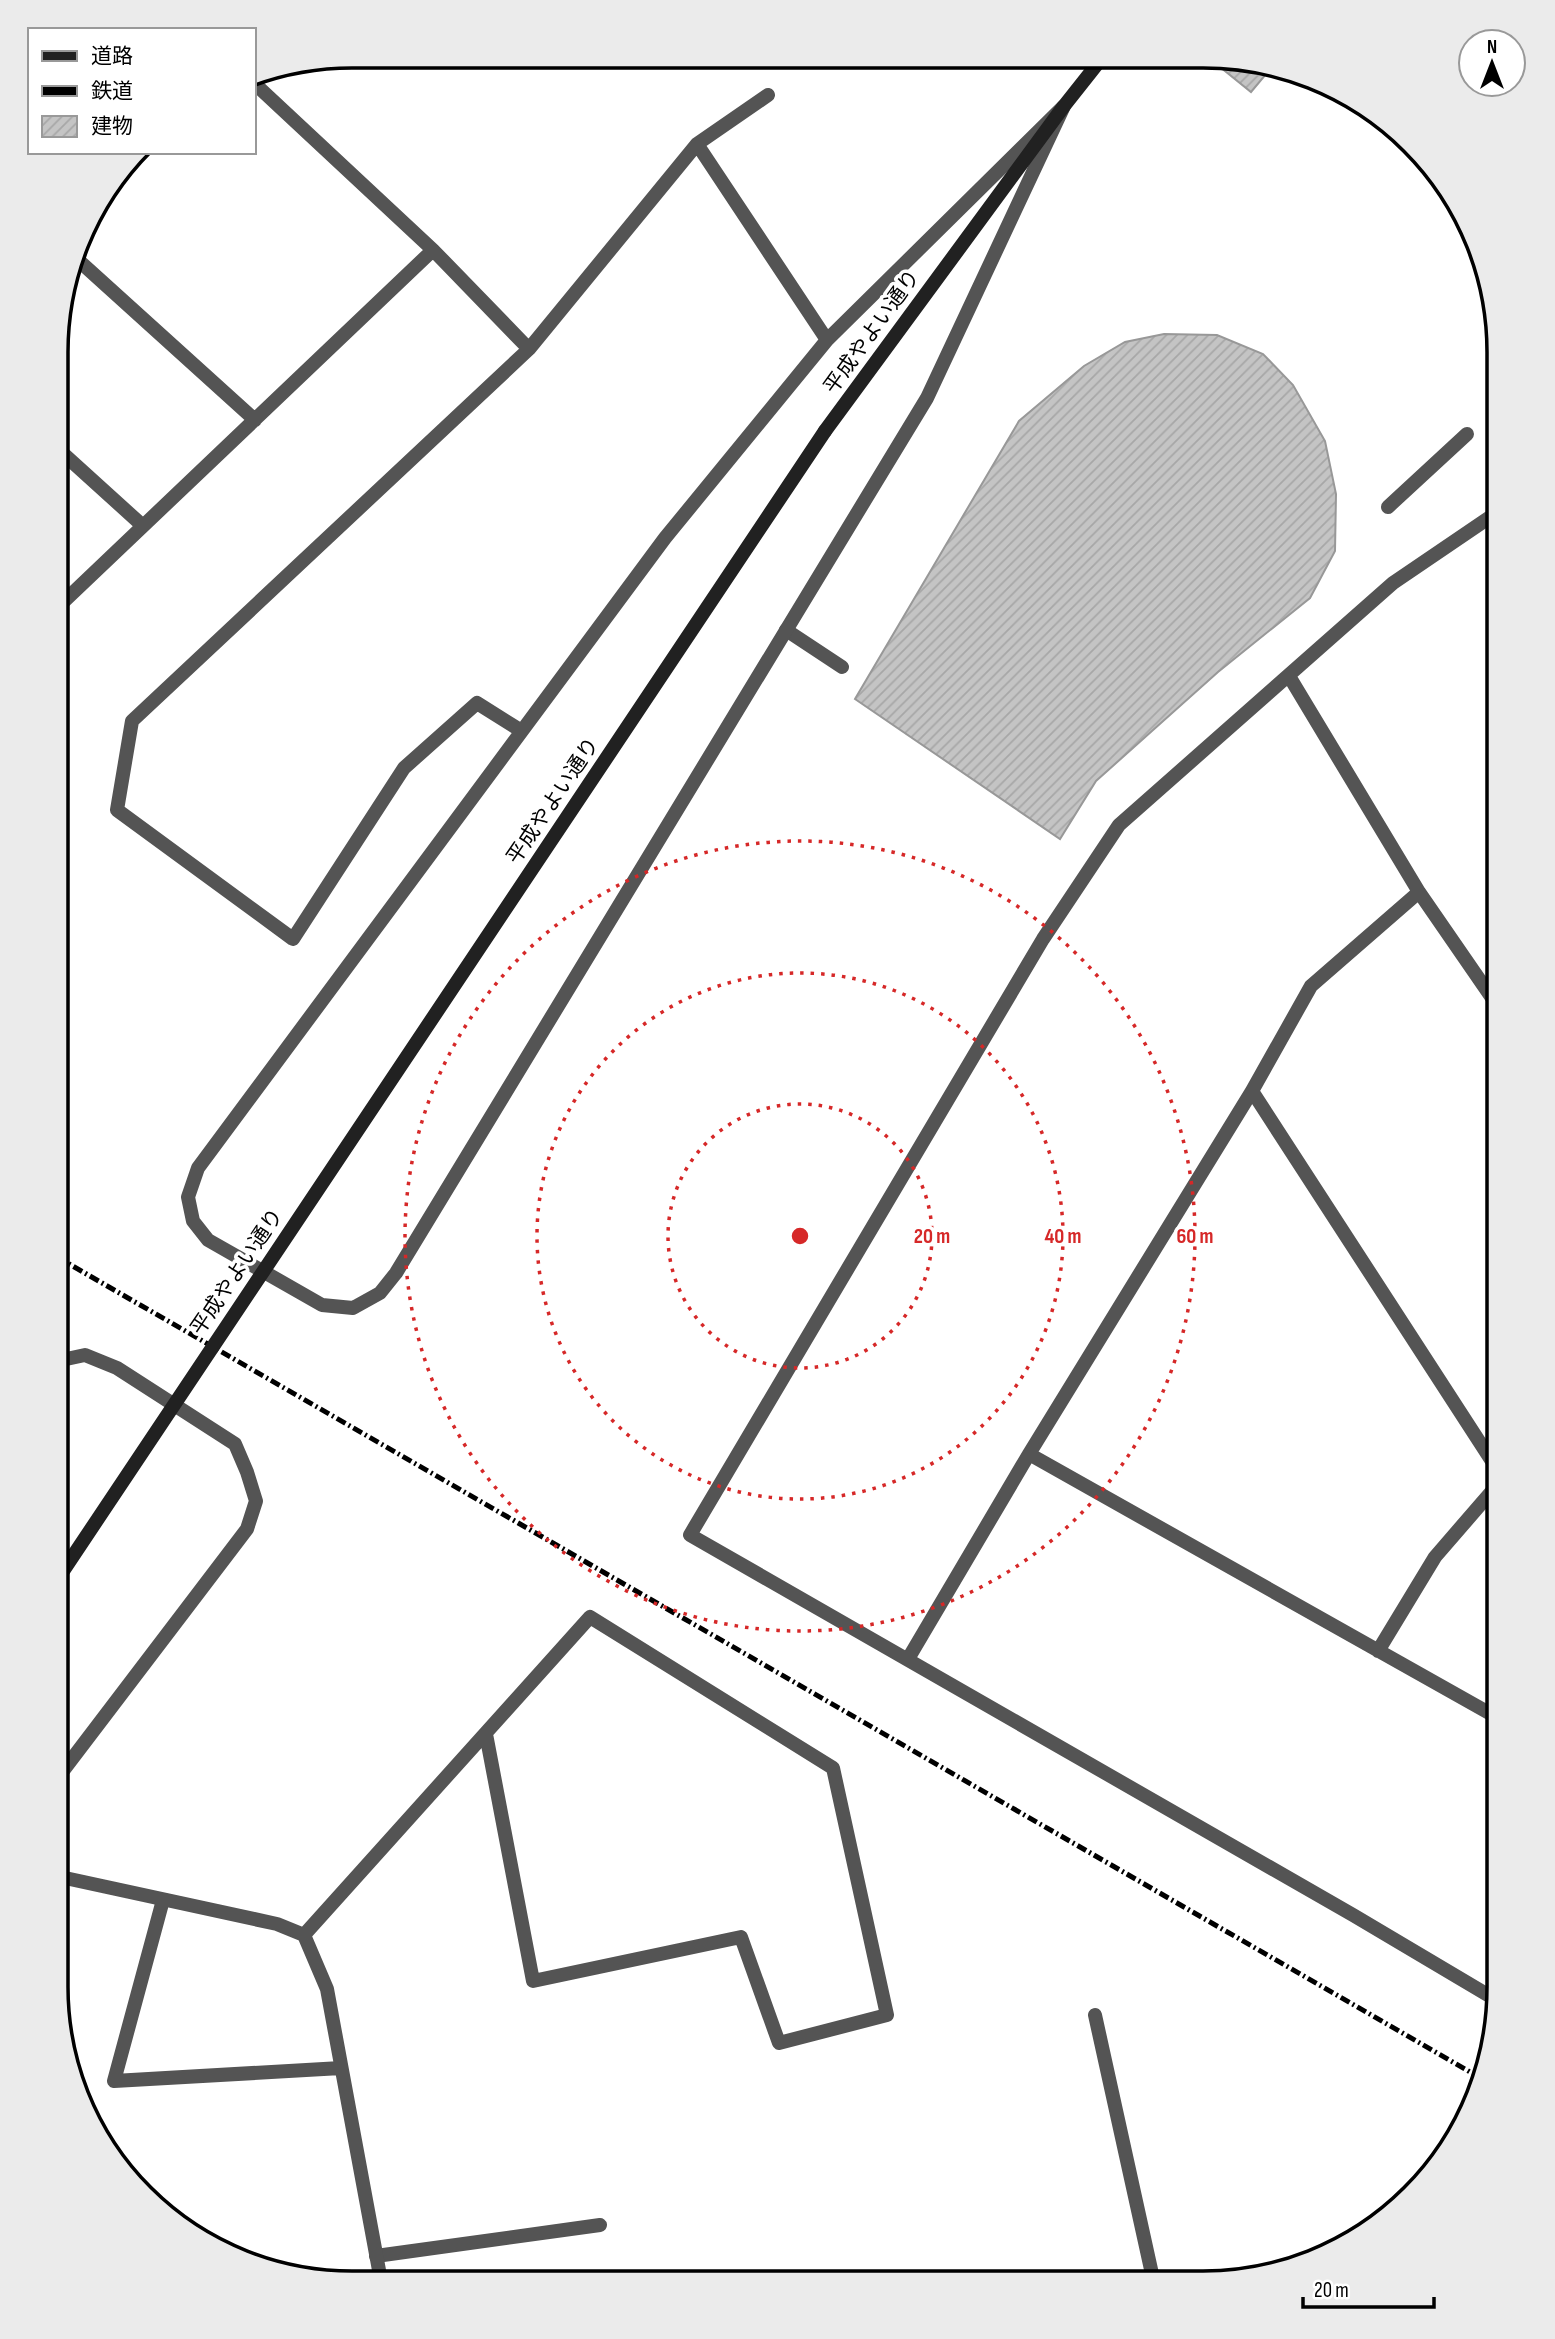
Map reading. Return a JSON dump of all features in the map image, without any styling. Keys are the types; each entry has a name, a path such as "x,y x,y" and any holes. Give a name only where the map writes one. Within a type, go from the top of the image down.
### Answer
{"street":[{"name":"平成やよい通り","path":"68,1564 825,432 1094,68"},
{"path":"256,85 433,250 528,349"},
{"path":"520,730 477,703 404,768 293,939 117,810 132,721 528,349 697,144 768,95"},
{"path":"1064,106 927,398 396,1273 380,1293 353,1308 322,1306 208,1240 193,1221 188,1197 198,1168 520,730 665,538 827,340 1064,106"},
{"path":"697,144 827,340"},
{"path":"68,597 433,250"},
{"path":"82,264 255,420"},
{"path":"1388,508 1467,434"},
{"path":"68,458 143,526"},
{"path":"1487,522 1393,583 1119,825 1043,939 690,1535 1487,1994"},
{"path":"786,629 842,667"},
{"path":"1289,676 1419,892 1487,991"},
{"path":"908,1659 1029,1454 1252,1091 1311,986 1419,892"},
{"path":"1252,1091 1487,1453"},
{"path":"68,1359 85,1355 117,1368 235,1444 256,1501 247,1529 68,1764"},
{"path":"1029,1454 1487,1711"},
{"path":"1378,1651 1435,1557 1487,1497"},
{"path":"304,1935 590,1618 833,1768 887,2015 779,2043 741,1937 533,1981 486,1734"},
{"path":"68,1879 277,1924 304,1935 327,1989 379,2271"},
{"path":"163,1899 114,2081 341,2068"},
{"path":"1095,2015 1151,2271"},
{"path":"376,2256 600,2225"}],"building":[{"path":"1223,69 1265,76 1251,92"},
{"path":"1164,334 1217,335 1263,354 1293,385 1325,441 1336,494 1335,551 1310,598 1218,672 1096,781 1060,839 855,699 1019,421 1084,366 1125,342"}],"railway":[{"path":"68,1263 1473,2074"}]}
